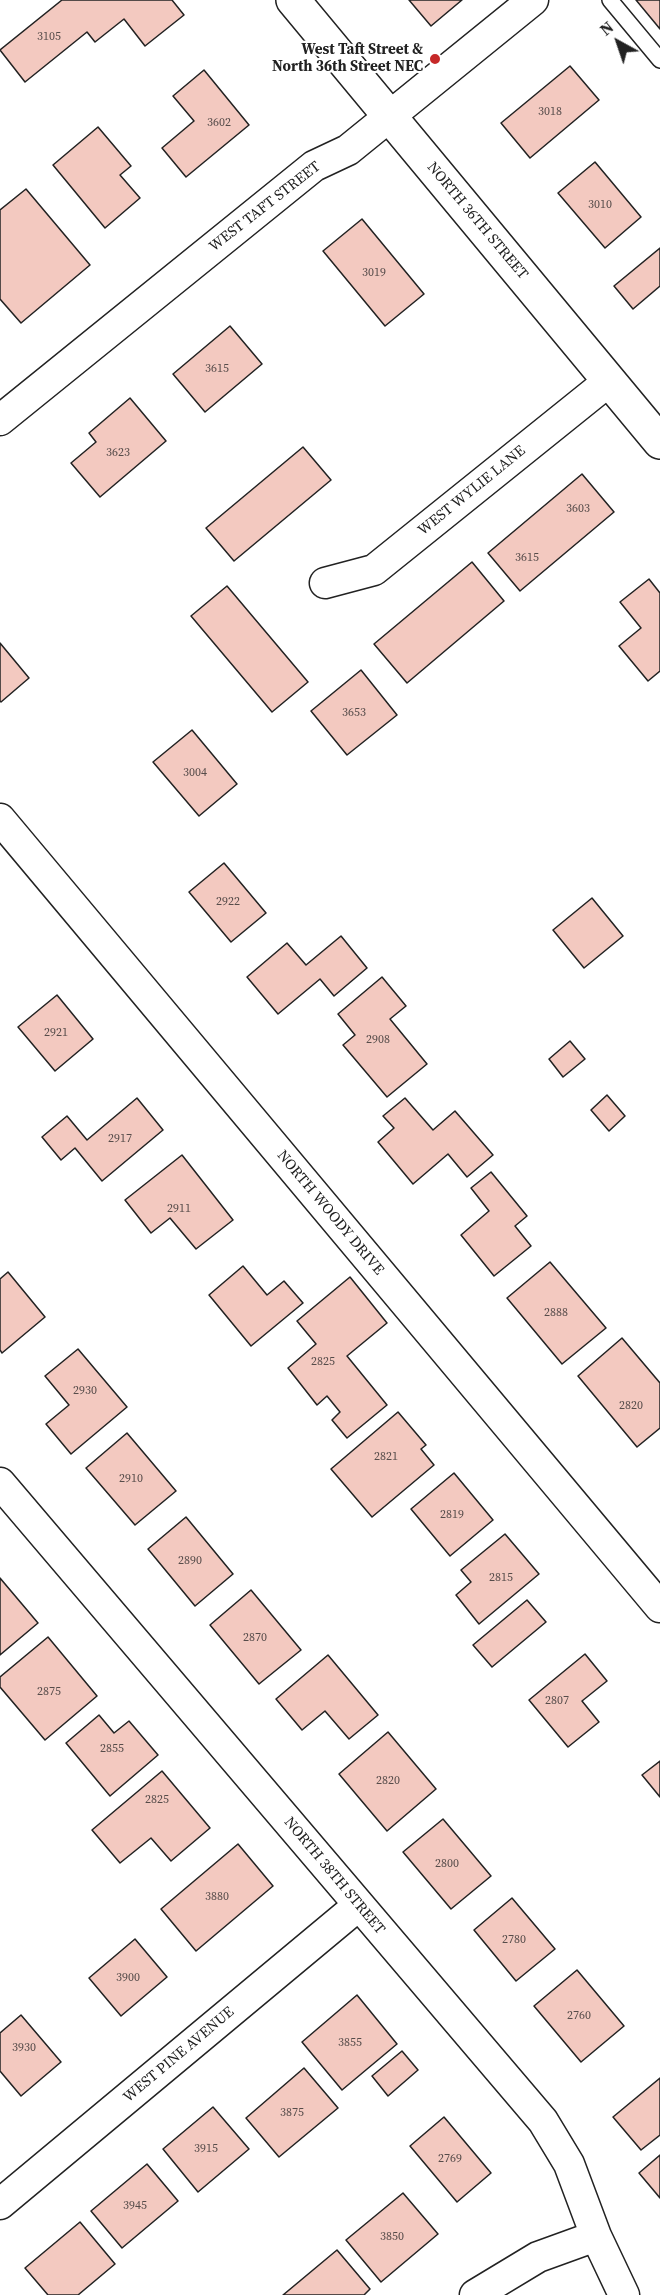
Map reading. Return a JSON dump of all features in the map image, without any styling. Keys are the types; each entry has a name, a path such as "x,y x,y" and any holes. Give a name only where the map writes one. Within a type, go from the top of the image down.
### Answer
{"street":[{"name":"NORTH 36TH STREET","path":"293,0 660,442"},
{"name":"WEST TAFT STREET","path":"0,420 314,166 348,150 533,0"},
{"name":"WEST WYLIE LANE","path":"325,583 374,570 609,381"},
{"name":"NORTH WOODY DRIVE","path":"0,819 660,1607"},
{"name":"NORTH 38TH STREET","path":"0,1484 543,2121 568,2164 596,2236 624,2295"},
{"name":"WEST PINE AVENUE","path":"0,2204 358,1905"},
{"path":"475,2295 538,2257 596,2236"}],"lane":[{"path":"610,0 660,60"}],"building":[{"path":"62,0 172,0 184,15 145,46 124,19 95,42 87,32 25,82 0,50"},
{"path":"409,0 462,0 431,26"},
{"path":"636,0 660,0 660,29"},
{"path":"570,66 599,100 530,158 501,123"},
{"path":"204,70 249,125 186,177 162,148 194,121 173,96"},
{"path":"98,127 131,166 120,175 140,198 105,228 53,165"},
{"path":"595,162 641,217 605,248 558,193"},
{"path":"26,189 90,265 21,323 0,299 0,210"},
{"path":"362,219 424,294 385,326 323,251"},
{"path":"660,248 660,286 633,309 614,286"},
{"path":"230,326 262,364 205,412 173,374"},
{"path":"130,398 166,441 100,497 71,463 96,442 89,433"},
{"path":"303,447 331,480 234,561 206,528"},
{"path":"582,474 614,512 520,591 488,553"},
{"path":"472,562 504,601 407,683 374,644"},
{"path":"649,579 660,593 660,671 648,681 619,646 641,628 620,602"},
{"path":"227,586 308,682 272,712 191,616"},
{"path":"0,643 29,678 1,702 0,701"},
{"path":"361,670 397,715 347,755 311,711"},
{"path":"192,730 237,784 199,816 153,762"},
{"path":"224,863 266,913 231,942 189,892"},
{"path":"592,898 623,936 584,968 553,930"},
{"path":"341,936 367,968 334,996 320,979 278,1014 247,977 287,943 306,965"},
{"path":"382,977 406,1006 390,1019 427,1064 387,1097 343,1045 355,1035 338,1014"},
{"path":"57,995 93,1039 55,1071 18,1027"},
{"path":"570,1041 585,1059 563,1077 549,1059"},
{"path":"607,1095 625,1116 609,1131 591,1110"},
{"path":"137,1098 163,1130 102,1181 75,1148 61,1160 42,1137 67,1116 87,1140"},
{"path":"405,1098 433,1130 455,1111 493,1155 467,1177 448,1154 413,1184 378,1142 394,1128 383,1116"},
{"path":"182,1155 233,1220 196,1249 170,1218 151,1233 125,1200"},
{"path":"491,1172 527,1216 515,1226 531,1246 494,1276 461,1235 489,1211 471,1188"},
{"path":"550,1262 606,1328 562,1364 507,1298"},
{"path":"243,1266 267,1295 284,1281 303,1303 251,1346 209,1295"},
{"path":"8,1272 45,1317 2,1353 0,1350 0,1279"},
{"path":"350,1277 387,1323 347,1356 387,1405 347,1438 332,1420 340,1412 327,1396 317,1405 288,1368 316,1344 297,1321"},
{"path":"622,1338 660,1383 660,1428 637,1447 578,1376"},
{"path":"78,1349 127,1407 71,1454 46,1424 69,1405 45,1376"},
{"path":"398,1412 426,1445 421,1449 434,1465 372,1517 331,1469"},
{"path":"127,1433 176,1491 135,1525 86,1468"},
{"path":"454,1473 493,1520 450,1556 411,1509"},
{"path":"186,1517 233,1574 195,1606 148,1549"},
{"path":"505,1534 539,1574 479,1624 456,1595 471,1582 461,1570"},
{"path":"0,1578 38,1623 0,1655"},
{"path":"251,1590 301,1650 259,1684 210,1625"},
{"path":"527,1600 546,1622 492,1667 473,1645"},
{"path":"48,1637 97,1696 45,1740 0,1687 0,1677"},
{"path":"585,1654 607,1681 582,1701 599,1722 568,1747 529,1700"},
{"path":"328,1655 378,1715 349,1739 325,1711 302,1730 276,1699"},
{"path":"99,1715 114,1733 129,1721 158,1755 110,1796 66,1743"},
{"path":"388,1732 436,1789 387,1831 339,1774"},
{"path":"660,1761 660,1797 642,1775"},
{"path":"162,1771 210,1828 171,1861 151,1838 120,1863 92,1830"},
{"path":"443,1819 491,1876 451,1909 403,1852"},
{"path":"238,1844 273,1886 196,1951 161,1909"},
{"path":"512,1898 555,1949 516,1981 474,1930"},
{"path":"135,1939 167,1977 121,2016 89,1978"},
{"path":"577,1970 624,2026 581,2062 534,2006"},
{"path":"357,1995 397,2044 342,2090 302,2042"},
{"path":"21,2015 61,2062 21,2096 0,2071 0,2033"},
{"path":"402,2051 418,2070 388,2096 372,2076"},
{"path":"304,2068 338,2108 279,2157 246,2118"},
{"path":"660,2078 660,2135 641,2150 613,2117"},
{"path":"213,2107 249,2149 198,2192 163,2149"},
{"path":"444,2117 491,2173 457,2202 410,2146"},
{"path":"660,2155 660,2198 639,2173"},
{"path":"147,2164 178,2201 122,2248 91,2211"},
{"path":"403,2193 438,2234 381,2282 346,2240"},
{"path":"80,2222 115,2264 78,2295 48,2295 25,2268"},
{"path":"337,2250 370,2289 364,2295 283,2295"}],"place":[{"name":"West Taft Street & North 36th Street NEC","path":"435,59"}]}
